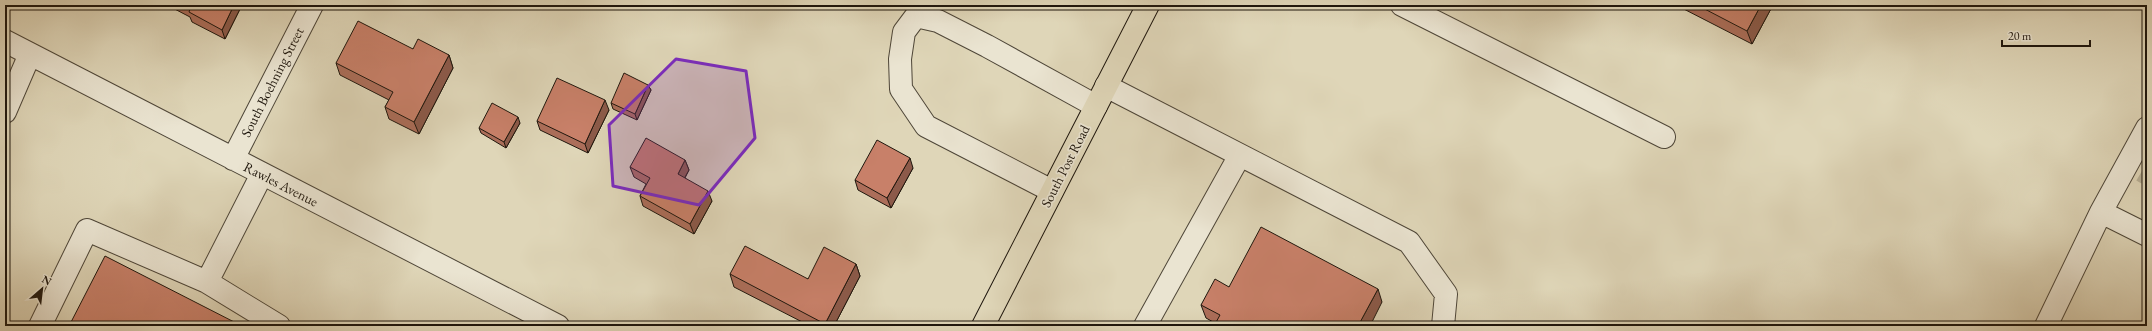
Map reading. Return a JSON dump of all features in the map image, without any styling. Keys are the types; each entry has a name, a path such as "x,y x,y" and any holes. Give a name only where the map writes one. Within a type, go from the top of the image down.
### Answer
{"main road":[{"name":"South Post Road","path":"983,326 1148,5"}],"street":[{"name":"South Boehning Street","path":"233,159 312,5"},
{"path":"1402,5 1664,137"},
{"path":"1052,192 926,126 901,89 900,59 904,32 916,16 938,21 1096,106"},
{"name":"Rawles Avenue","path":"5,41 552,325"},
{"path":"5,112 30,54"},
{"path":"1106,86 1409,242 1446,294 1443,326"},
{"path":"2046,326 2101,212 2135,167 2146,132"},
{"path":"1145,326 1240,155"},
{"path":"207,282 262,174"},
{"path":"2101,212 2147,235"},
{"path":"40,326 88,230 207,282 279,326"}],"highlighted area":[{"path":"676,59 746,71 755,138 699,205 613,186 609,125"}],"building":[{"path":"182,5 234,5 222,30 189,12 190,9"},
{"path":"1697,5 1761,5 1747,31"},
{"path":"358,21 413,49 418,39 449,55 414,122 385,107 393,92 336,63"},
{"path":"624,73 648,85 635,114 611,103"},
{"path":"557,78 605,100 585,144 537,121"},
{"path":"492,103 518,117 504,142 479,128"},
{"path":"646,138 685,160 678,174 708,191 690,224 640,196 650,178 630,167"},
{"path":"877,140 910,158 887,198 855,180"},
{"path":"1261,227 1378,289 1358,326 1214,326 1220,315 1201,305 1215,279 1229,287"},
{"path":"745,246 808,279 824,247 856,264 825,324 730,274"},
{"path":"105,256 242,326 69,326"}],"tunnel":[{"path":"2142,171 2147,174"}]}
